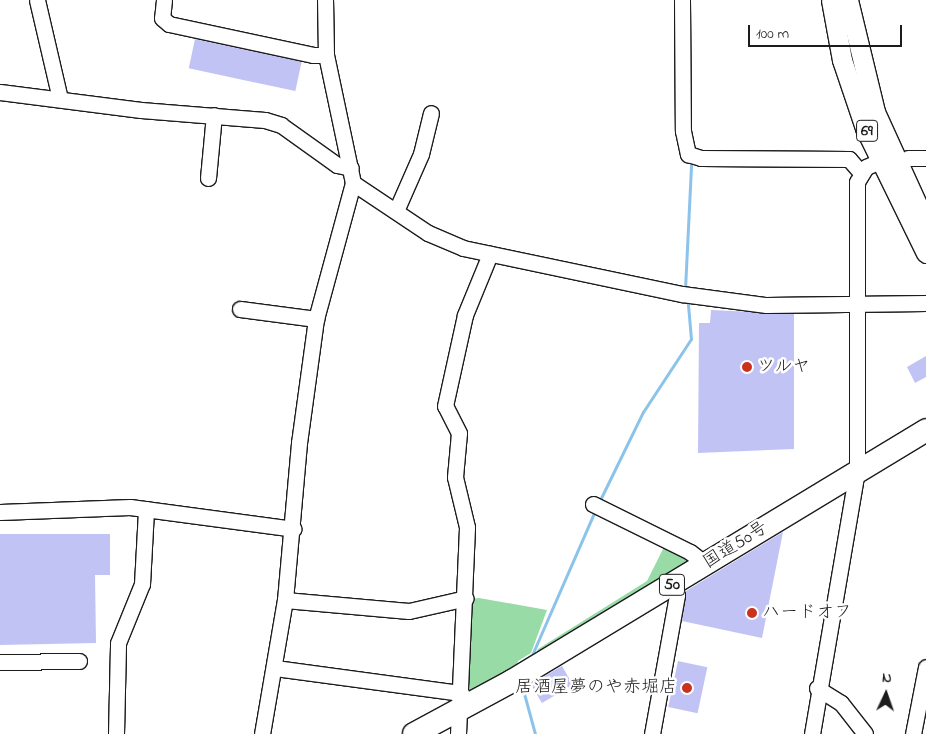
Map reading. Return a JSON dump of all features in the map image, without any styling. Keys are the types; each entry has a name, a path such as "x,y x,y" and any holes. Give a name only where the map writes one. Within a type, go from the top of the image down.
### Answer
{"highway":[{"name":"国道50号","path":"414,734 459,713 926,430"}],"main road":[{"name":"69","path":"831,0 842,60 880,161 926,253"},
{"name":"69","path":"848,0 875,112 926,224"}],"street":[{"path":"37,0 60,100"},
{"path":"164,0 162,18 170,24 313,56 326,55"},
{"path":"262,734 275,668 285,600 294,529 299,443 316,319 328,262 353,183 326,55 325,0"},
{"path":"682,0 683,131 688,154 701,158 849,159 861,173"},
{"path":"0,92 60,100 273,121 337,165 351,168"},
{"path":"396,211 421,154 431,113"},
{"path":"208,178 214,115"},
{"path":"908,158 926,158"},
{"path":"812,734 817,688 857,471 857,182 861,173 880,161"},
{"path":"353,183 428,233 490,254 738,303 926,303"},
{"path":"275,668 459,713 466,598 466,527 455,477 459,433 445,406 465,315 490,254"},
{"path":"240,309 316,319"},
{"path":"593,504 690,552 699,559 701,568"},
{"path":"0,512 146,509 294,529"},
{"path":"116,734 118,643 142,584 146,509"},
{"path":"652,734 677,595 673,584"},
{"path":"285,600 409,611 466,598"},
{"path":"0,662 79,661"},
{"path":"913,734 922,713 926,667"},
{"path":"817,688 840,702 865,734"}],"green space":[{"path":"666,543 691,559 535,655 538,649 647,581"},
{"path":"479,598 547,610 531,653 518,661 517,666 468,696 470,599"}],"building":[{"path":"195,39 302,62 295,91 189,68"},
{"path":"711,310 794,314 794,449 698,453 699,323 710,323"},
{"path":"926,356 926,377 915,383 907,367"},
{"path":"783,532 762,638 682,621 686,591"},
{"path":"0,534 110,534 110,575 95,575 96,643 0,645"},
{"path":"678,661 707,667 698,713 668,707"},
{"path":"562,666 573,685 542,703 531,684"}],"waterway":[{"path":"685,289 691,165"},
{"path":"600,500 643,412 691,339 688,303"},
{"path":"521,662 532,655 594,513"},
{"path":"522,686 535,734"}],"place":[{"name":"ツルヤ","path":"747,367"},
{"name":"ハードオフ","path":"752,613"},
{"name":"居酒屋夢のや赤堀店","path":"687,688"}]}
